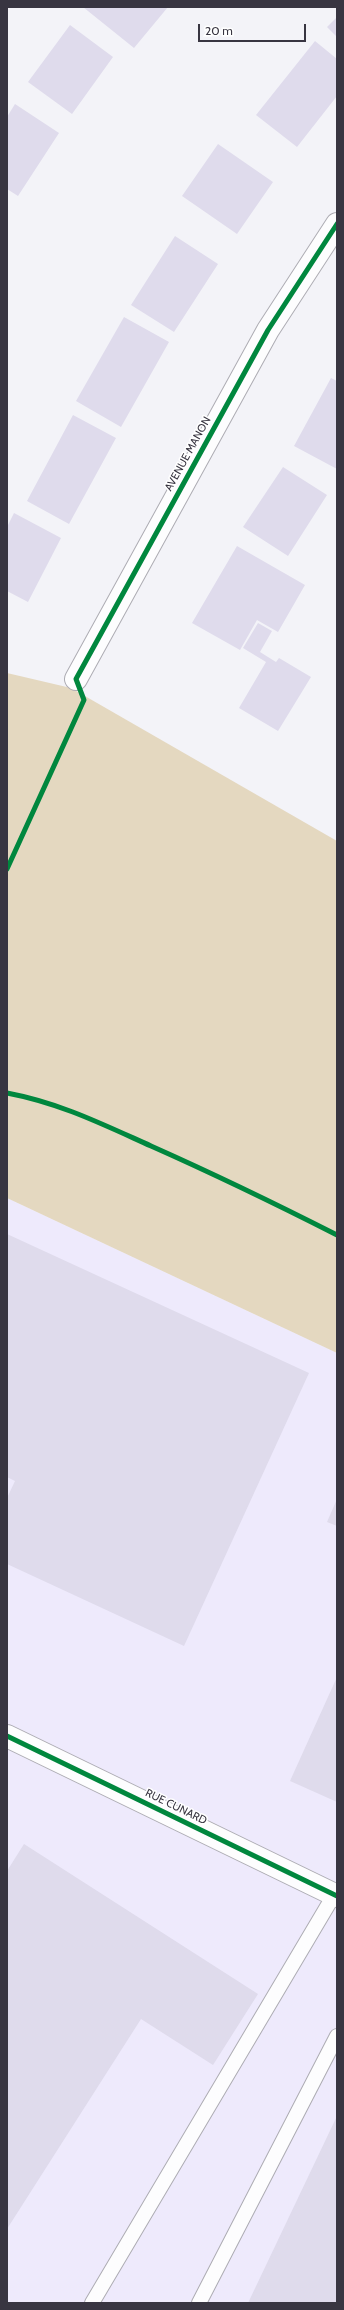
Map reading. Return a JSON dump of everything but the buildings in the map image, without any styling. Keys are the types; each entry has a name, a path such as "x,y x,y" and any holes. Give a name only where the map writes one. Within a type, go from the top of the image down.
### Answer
{"street":[{"name":"AVENUE MANON","path":"76,679 268,330 337,224"},
{"name":"RUE CUNARD","path":"7,1736 336,1895"}],"lane":[{"path":"92,2303 336,1895"},
{"path":"199,2303 337,2036"}],"shaded area":[{"path":"7,673 71,688 337,841 337,1353 7,1198"},
{"path":"7,1198 337,1353 337,2303 7,2303"}],"cycle path":[{"path":"7,869 84,700 76,679 268,330 337,224"},
{"path":"7,1093 45,1102 98,1122 221,1178 337,1235"},
{"path":"7,1736 337,1896"}]}
